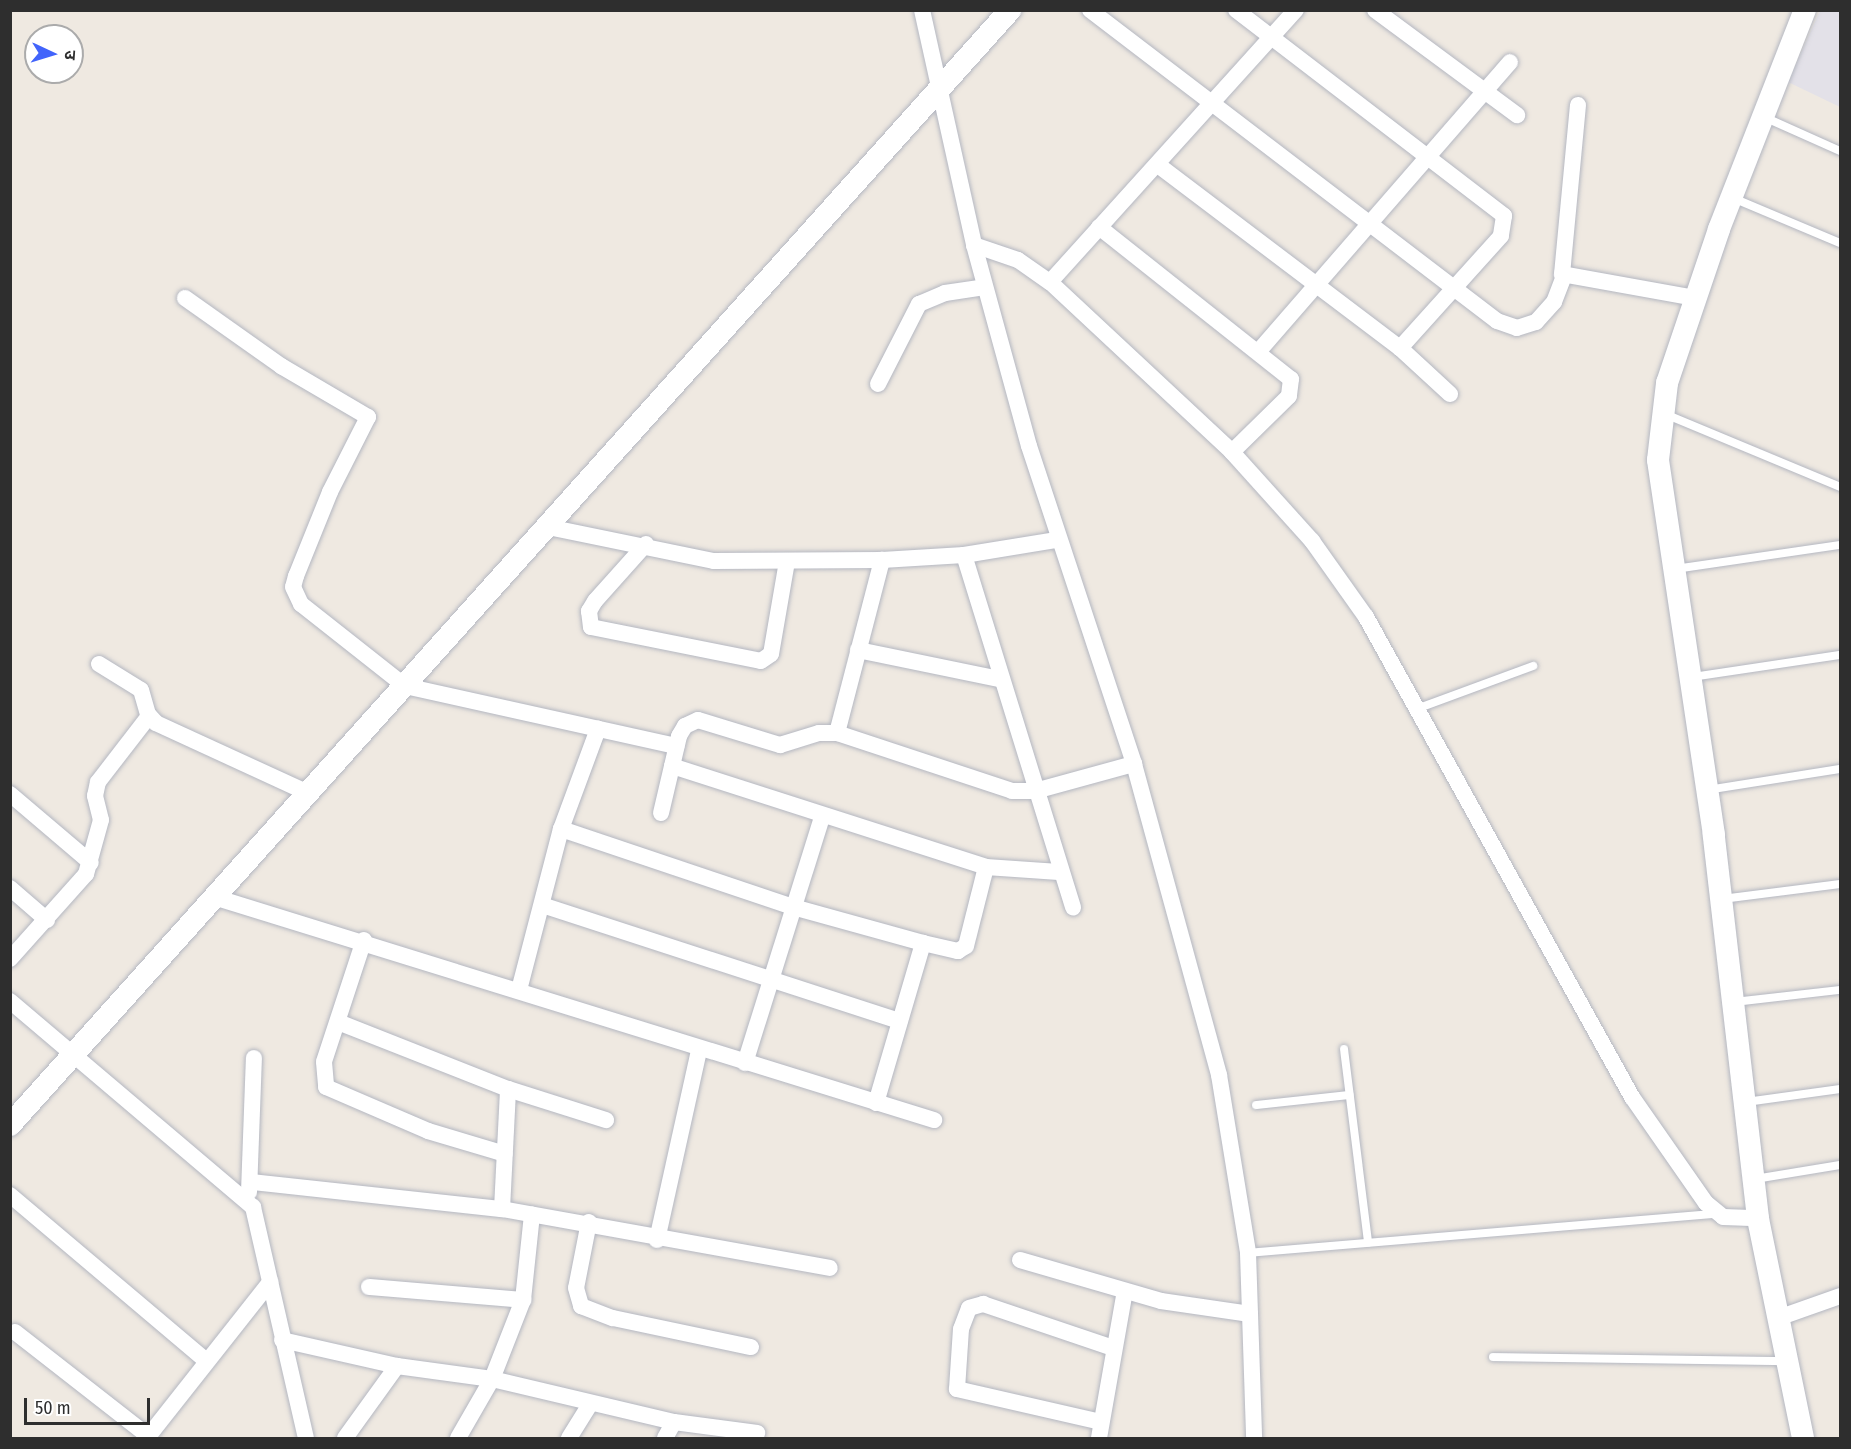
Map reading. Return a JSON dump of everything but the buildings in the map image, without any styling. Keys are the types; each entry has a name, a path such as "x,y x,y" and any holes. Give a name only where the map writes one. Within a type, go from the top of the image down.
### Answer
{"street":[{"path":"922,10 985,287 1057,540 1134,764 1219,1075 1248,1252 1254,1438"},
{"path":"10,1125 1010,10"},
{"path":"1090,10 1497,321 1523,328 1547,313 1564,276 1560,266 1578,105"},
{"path":"1236,10 1430,155 1499,210 1506,220 1501,236 1456,290 1400,348"},
{"path":"1050,282 1296,10"},
{"path":"1375,10 1517,116"},
{"path":"1803,1438 1758,1218 1707,790 1671,570 1658,460 1666,383 1731,197 1805,10"},
{"path":"1258,352 1510,62"},
{"path":"1158,165 1400,348 1450,393"},
{"path":"1099,227 1288,375 1291,390 1232,452"},
{"path":"974,245 1018,260 1050,282 1232,452 1339,576 1416,709 1632,1097 1718,1214 1758,1218"},
{"path":"1564,276 1695,298"},
{"path":"878,384 919,304 945,293 985,287"},
{"path":"185,298 290,373 368,417 330,492 293,587 301,604 405,686 676,746"},
{"path":"548,527 646,544 714,561 882,560 964,555 1057,540"},
{"path":"646,544 595,601 589,611 591,627 761,661 772,649 787,561"},
{"path":"964,555 999,679 1059,873 1073,908"},
{"path":"837,733 882,560"},
{"path":"858,650 999,679"},
{"path":"99,664 141,690 149,716 308,793"},
{"path":"10,959 47,920 91,863 101,820 96,786 149,716"},
{"path":"661,813 676,746 685,726 699,720 780,745 819,733 837,733 991,787 1035,791 1134,764"},
{"path":"519,990 561,829 598,729"},
{"path":"672,766 822,817 987,867 1059,873"},
{"path":"10,794 91,863"},
{"path":"745,1063 822,817"},
{"path":"561,829 793,907 958,951 966,946 987,867"},
{"path":"10,888 47,920"},
{"path":"214,897 364,940 699,1050 934,1120"},
{"path":"542,905 769,981 900,1021"},
{"path":"364,940 324,1062 326,1087 428,1131 505,1154"},
{"path":"876,1103 923,943"},
{"path":"10,1001 247,1198 258,1220 282,1340 306,1438"},
{"path":"338,1022 508,1089 606,1120"},
{"path":"657,1239 699,1050"},
{"path":"247,1198 252,1182 254,1058"},
{"path":"502,1209 508,1089"},
{"path":"252,1182 502,1209 589,1222 657,1239 830,1268"},
{"path":"10,1195 205,1360"},
{"path":"458,1438 492,1379 523,1300 532,1214"},
{"path":"589,1222 576,1288 580,1306 613,1318 751,1347"},
{"path":"1020,1260 1125,1291 1198,1308 1250,1314"},
{"path":"15,1332 147,1437 205,1360 270,1282"},
{"path":"369,1287 523,1300"},
{"path":"1113,1348 982,1304 969,1308 962,1329 957,1389 1100,1430 1125,1291"},
{"path":"1778,1318 1840,1296"},
{"path":"282,1340 397,1366 492,1379 674,1422 757,1433"},
{"path":"345,1438 397,1366"},
{"path":"569,1438 590,1404"},
{"path":"665,1438 674,1422"}],"lane":[{"path":"1764,116 1840,151"},
{"path":"1731,197 1840,243"},
{"path":"1662,412 1840,488"},
{"path":"1671,570 1840,545"},
{"path":"1689,678 1840,655"},
{"path":"1416,709 1533,666"},
{"path":"1707,790 1840,769"},
{"path":"1721,900 1840,884"},
{"path":"1733,1002 1840,990"},
{"path":"1344,1048 1368,1243"},
{"path":"1744,1102 1840,1089"},
{"path":"1256,1105 1349,1095"},
{"path":"1753,1180 1840,1165"},
{"path":"1248,1252 1718,1214"},
{"path":"1493,1357 1787,1360"}],"shaded area":[{"path":"1820,11 1840,11 1840,107 1788,82"}]}
